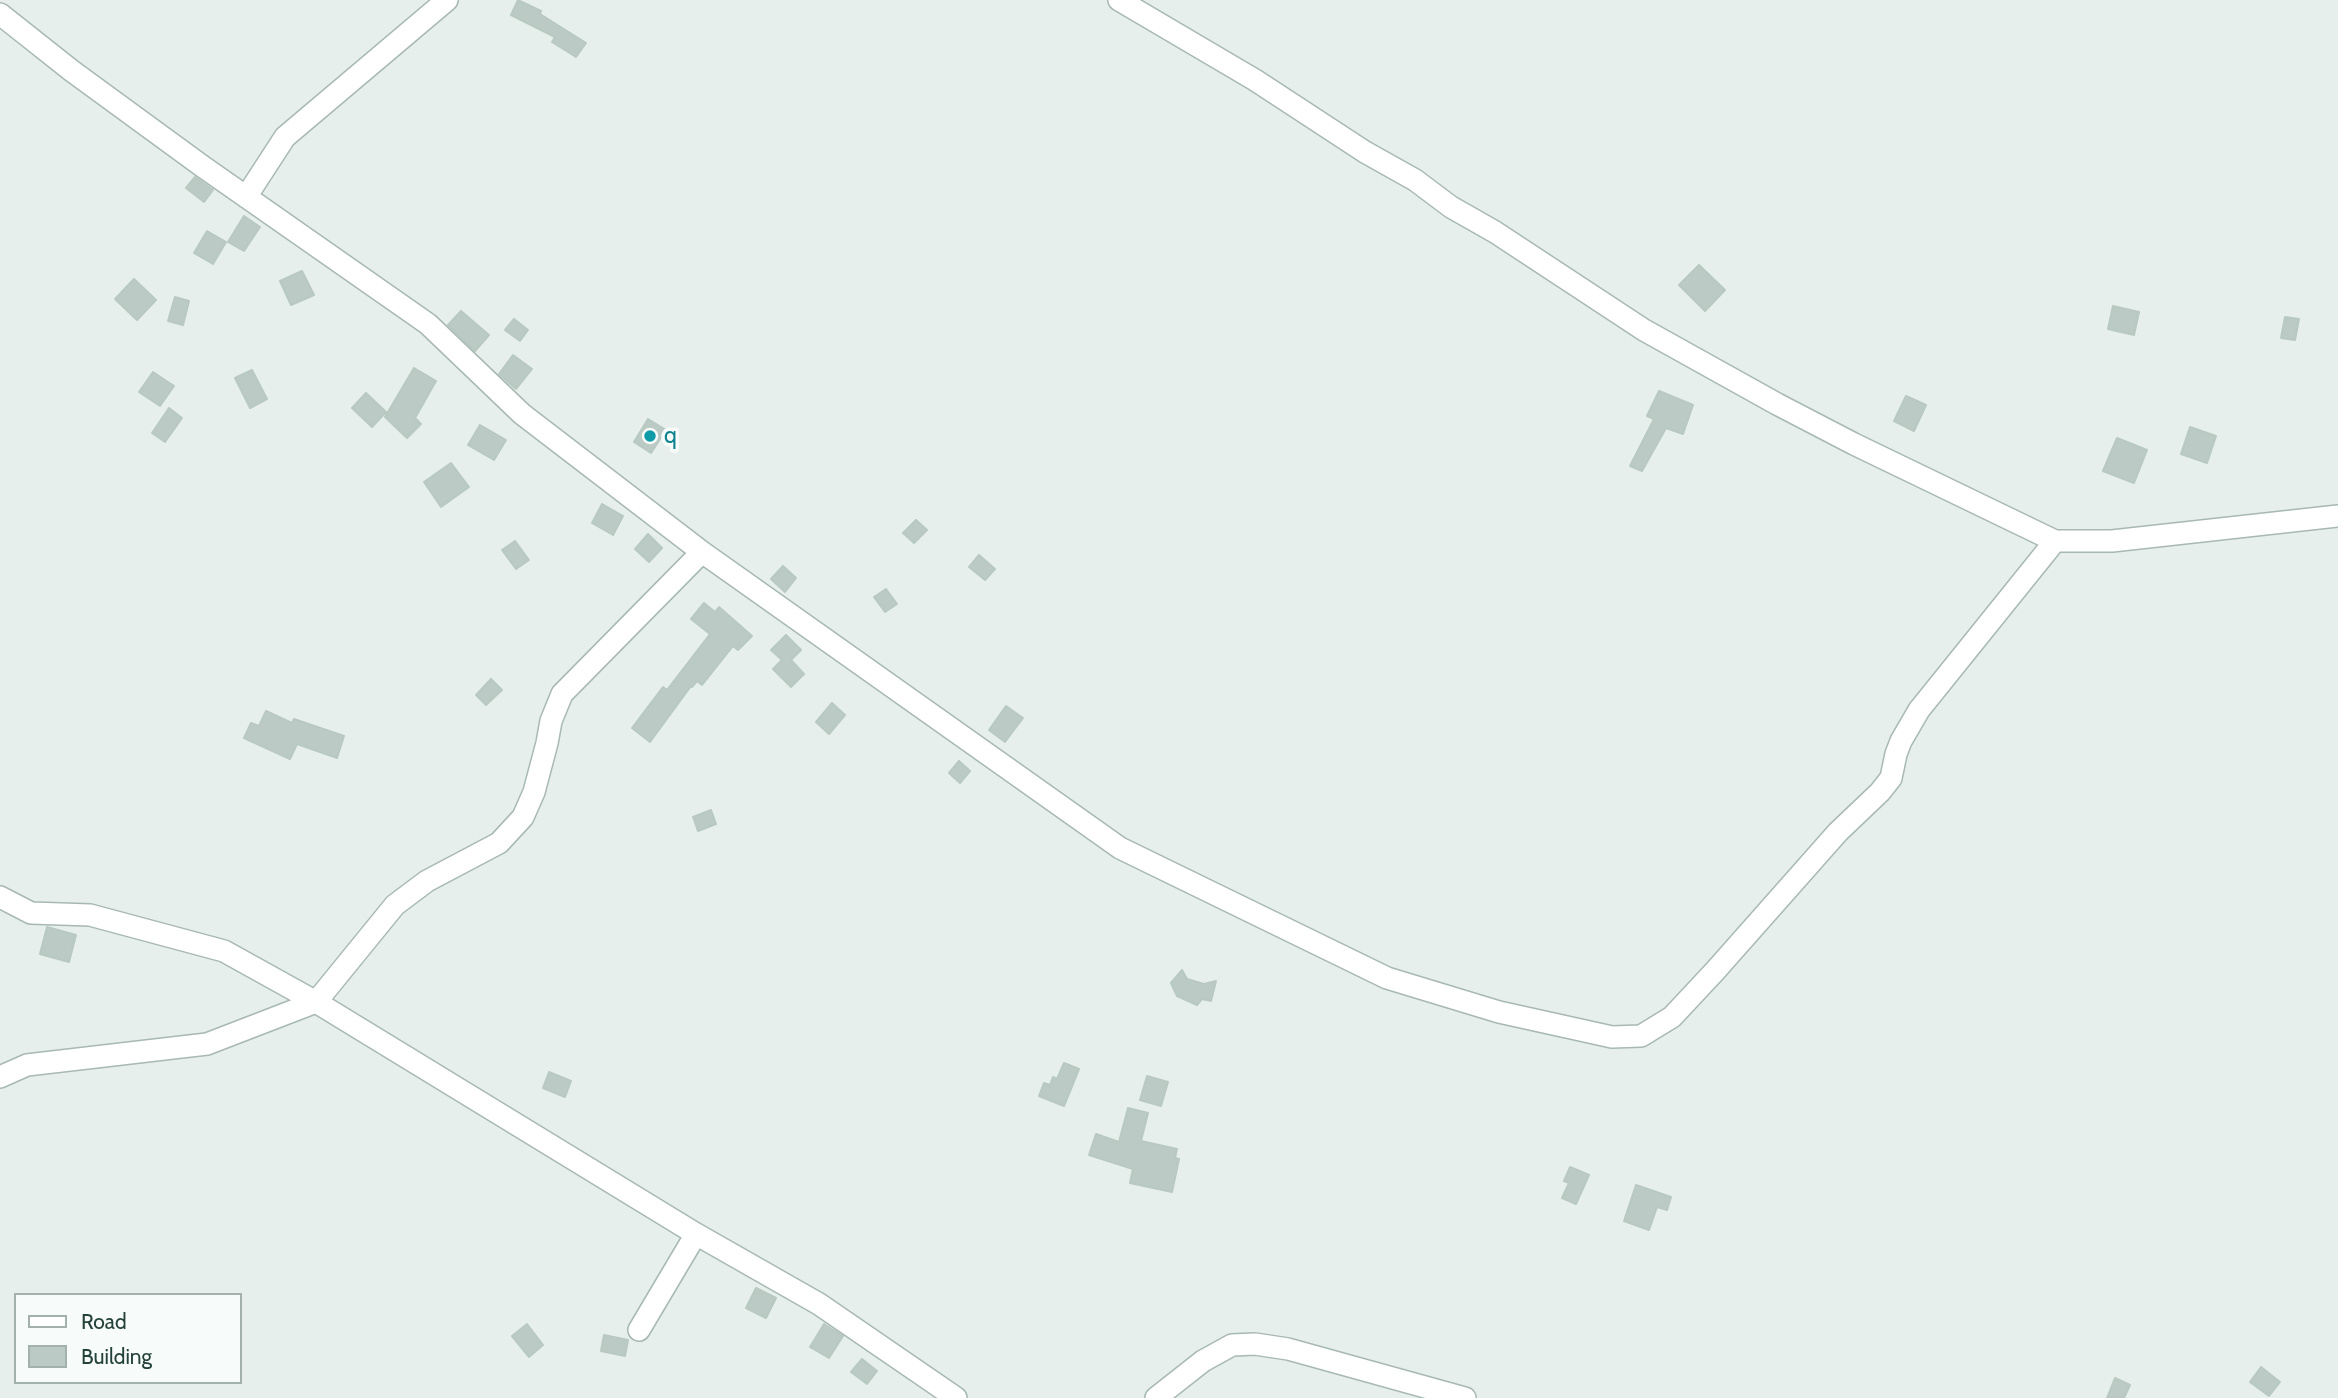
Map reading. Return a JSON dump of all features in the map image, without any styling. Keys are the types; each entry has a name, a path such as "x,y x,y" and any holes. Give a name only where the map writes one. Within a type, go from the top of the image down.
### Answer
{"street":[{"path":"246,197 285,137 447,0"},
{"path":"1119,0 1255,80 1365,152 1415,180 1451,207 1495,232 1644,330 1810,422 2055,541 2112,541 2338,516"},
{"path":"0,14 72,71 428,324 522,414 702,552 1120,848 1387,978 1499,1012 1619,1037 1641,1036 1672,1017 1838,832 1880,792 1891,778 1900,741 1919,710 2055,541"},
{"path":"0,1077 27,1065 58,1060 207,1044 316,1002 395,905 427,881 499,843 523,817 534,792 548,743 551,720 562,694 702,552"},
{"path":"0,897 31,914 90,915 224,951 316,1002 696,1234 819,1304 956,1398"},
{"path":"639,1330 696,1234"},
{"path":"1156,1398 1203,1361 1232,1345 1255,1345 1288,1349 1465,1398"}],"building":[{"path":"518,0 541,11 540,14 586,43 576,57 552,42 555,37 511,15"},
{"path":"195,177 213,190 204,202 186,188"},
{"path":"244,216 260,227 244,251 228,242"},
{"path":"207,231 226,242 213,264 194,253"},
{"path":"1699,265 1725,290 1705,311 1679,285"},
{"path":"302,271 314,295 291,305 280,281"},
{"path":"134,279 156,300 137,320 115,299"},
{"path":"175,297 189,301 183,325 168,321"},
{"path":"2113,306 2139,312 2134,335 2108,329"},
{"path":"461,311 489,335 475,351 448,325"},
{"path":"2285,317 2299,319 2295,340 2281,338"},
{"path":"514,319 528,330 520,341 505,330"},
{"path":"513,355 532,369 516,389 499,374"},
{"path":"414,368 436,381 415,418 421,424 407,438 385,417"},
{"path":"252,370 267,399 250,408 235,378"},
{"path":"153,372 174,386 160,406 139,392"},
{"path":"1659,391 1693,405 1683,434 1666,428 1642,471 1630,466 1654,419 1647,416"},
{"path":"366,393 386,412 372,427 352,408"},
{"path":"1906,396 1926,405 1914,431 1894,421"},
{"path":"169,408 182,418 165,442 152,433"},
{"name":"q","path":"648,419 666,430 651,453 634,442"},
{"path":"480,425 506,440 494,460 468,445"},
{"path":"2190,427 2216,436 2207,463 2181,454"},
{"path":"2117,438 2147,450 2134,483 2103,471"},
{"path":"451,463 469,487 441,507 424,482"},
{"path":"602,504 623,516 613,535 592,523"},
{"path":"916,520 927,530 914,543 903,533"},
{"path":"648,534 662,548 649,562 635,549"},
{"path":"515,541 529,560 516,569 502,550"},
{"path":"979,555 995,569 985,580 969,567"},
{"path":"783,566 796,578 785,592 771,579"},
{"path":"886,589 897,604 885,612 874,597"},
{"path":"704,603 715,612 719,607 752,636 738,650 733,646 702,685 697,681 691,686 650,742 632,728 663,687 667,690 710,634 691,619"},
{"path":"786,635 801,650 791,660 804,674 791,687 773,669 782,660 771,650"},
{"path":"491,679 502,690 486,705 476,695"},
{"path":"832,703 845,715 829,734 816,722"},
{"path":"1006,706 1023,718 1005,742 989,730"},
{"path":"266,711 292,723 294,719 344,736 337,758 297,744 290,759 244,738 251,723 259,726"},
{"path":"959,761 970,771 960,783 949,773"},
{"path":"711,810 716,824 698,831 693,817"},
{"path":"47,927 76,935 69,962 40,954"},
{"path":"1182,970 1187,979 1204,984 1216,981 1211,1001 1202,999 1197,1005 1177,996 1171,983"},
{"path":"1064,1063 1079,1069 1064,1106 1039,1096 1044,1083 1050,1085 1053,1077 1057,1079"},
{"path":"549,1072 571,1081 565,1097 543,1088"},
{"path":"1147,1076 1168,1082 1161,1106 1140,1100"},
{"path":"1128,1108 1148,1113 1141,1141 1177,1149 1175,1158 1179,1159 1172,1192 1130,1183 1133,1169 1089,1155 1096,1134 1119,1142"},
{"path":"1570,1167 1589,1175 1576,1204 1562,1198 1569,1183 1564,1181"},
{"path":"1636,1185 1671,1197 1667,1210 1657,1207 1649,1230 1624,1221"},
{"path":"756,1288 776,1298 766,1318 746,1308"},
{"path":"527,1324 543,1345 529,1357 512,1336"},
{"path":"824,1324 843,1336 829,1358 810,1347"},
{"path":"604,1335 628,1340 625,1356 601,1351"},
{"path":"862,1359 877,1371 867,1384 851,1372"},
{"path":"2261,1367 2280,1382 2269,1396 2250,1382"},
{"path":"2115,1378 2130,1385 2124,1398 2107,1398"}],"place":[{"name":"q","path":"650,436"}]}
